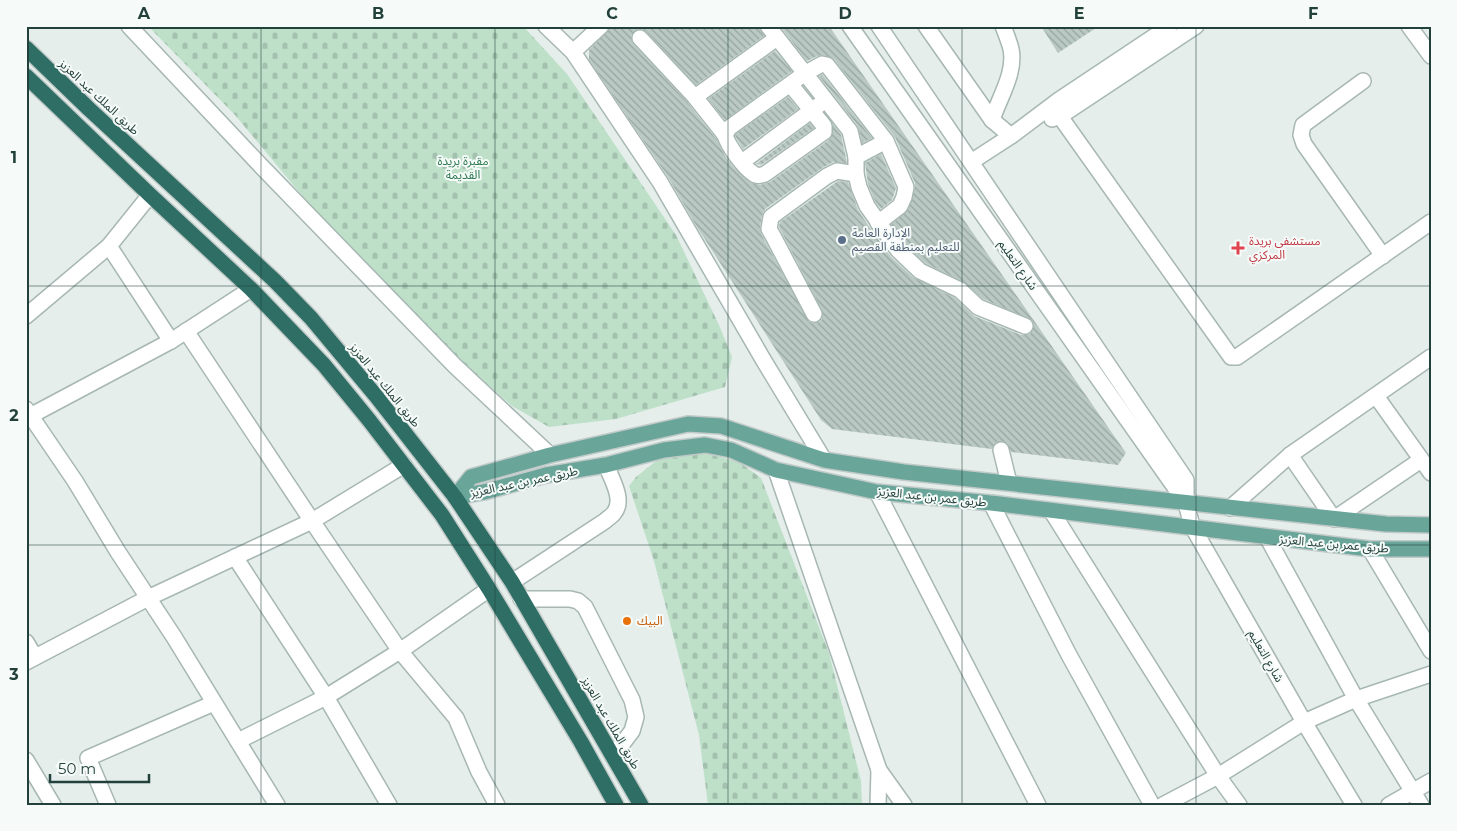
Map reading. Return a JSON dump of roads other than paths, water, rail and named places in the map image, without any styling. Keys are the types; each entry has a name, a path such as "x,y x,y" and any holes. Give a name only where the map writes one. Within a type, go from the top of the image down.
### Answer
{"highway":[{"name":"طريق الملك عبد العزيز","path":"26,48 287,294 311,318 376,396 455,497 512,582 642,805"},
{"path":"26,76 251,289 324,365 442,515 490,589 581,742 616,805"}],"main road":[{"name":"طريق عمر بن عبد العزيز","path":"455,497 471,477 550,455 688,424 721,426 824,460 904,472 1386,524 1431,526"},
{"name":"طريق عمر بن عبد العزيز","path":"455,497 484,492 546,475 606,465 664,450 705,445 731,450 776,470 878,492 1192,526 1370,549 1431,549"}],"street":[{"path":"129,26 455,366 550,455"},
{"path":"546,26 573,52 660,182 824,460"},
{"path":"573,52 602,26"},
{"name":"شارع التعليم","path":"850,26 1186,503"},
{"name":"شارع التعليم","path":"879,26 1186,480 1186,503 1192,526 1304,722 1354,805"},
{"path":"926,26 992,120 1011,136"},
{"path":"992,120 1005,90 1011,67 1011,50 1003,26"},
{"path":"1118,70 1170,26"},
{"path":"1409,26 1431,56"},
{"path":"971,162 1011,136 1062,109 1118,70 1194,27"},
{"path":"695,97 772,32 850,131 856,158 856,174 859,188 867,206 898,250 920,271 960,290 978,307 1025,326"},
{"path":"640,38 695,97 725,135 727,143 754,175 760,176 765,174 824,132 824,126 790,84"},
{"path":"725,135 729,128 804,74 822,64 827,65 886,142 906,188 900,206 878,223"},
{"path":"1363,81 1303,125 1301,135 1304,144 1382,256"},
{"path":"742,162 825,101"},
{"path":"1062,109 1231,357 1237,357 1431,222"},
{"path":"856,158 886,142"},
{"path":"814,314 773,236 770,229 771,217 827,176 837,171 856,174"},
{"path":"26,316 109,246 150,195"},
{"path":"109,246 171,341"},
{"path":"251,289 171,341 28,412 75,481 277,805"},
{"path":"186,331 400,651 456,718 479,772 496,805"},
{"path":"1230,508 1290,455 1431,357"},
{"path":"1376,396 1431,474"},
{"path":"1001,450 1009,483"},
{"path":"1290,455 1334,518 1421,460"},
{"path":"26,642 31,659 148,598 312,521 404,465"},
{"path":"512,582 605,521 615,512 618,505 616,489 606,465"},
{"path":"776,470 879,770 904,805"},
{"path":"878,492 1038,805"},
{"path":"991,503 1069,655 1152,805"},
{"path":"1052,512 1218,776 1239,805"},
{"path":"1267,537 1356,699 1418,798"},
{"path":"1370,549 1431,651"},
{"path":"235,557 326,697 389,805"},
{"path":"238,741 326,697 400,651 490,589"},
{"path":"522,598 570,599 578,601 585,607 632,700 636,717 632,731 613,756"},
{"path":"1163,805 1218,776 1304,722 1356,699 1431,674"},
{"path":"108,805 88,758 214,703"},
{"path":"26,760 53,805"},
{"path":"878,805 879,770"},
{"path":"1389,805 1418,798 1431,781"}],"place":[{"name":"الإدارة العامة للتعليم بمنطقة القصيم","path":"842,240"},
{"name":"مستشفى بريدة المركزي","path":"1238,248"},
{"name":"البيك","path":"627,621"}],"park label":[{"name":"مقبرة بريدة القديمة","path":"463,168"}]}
